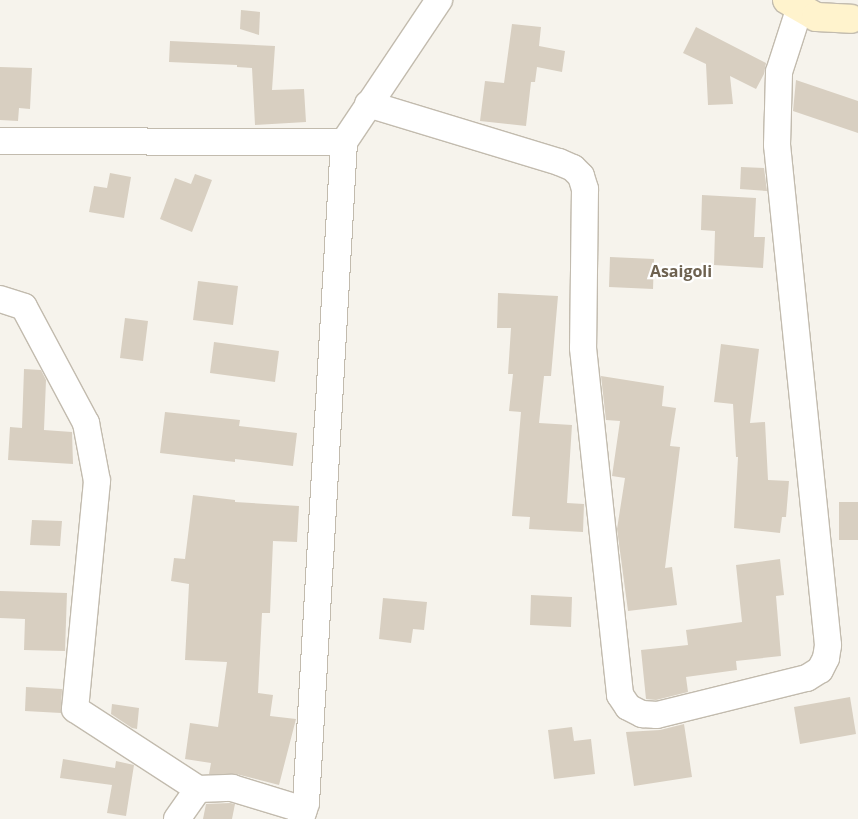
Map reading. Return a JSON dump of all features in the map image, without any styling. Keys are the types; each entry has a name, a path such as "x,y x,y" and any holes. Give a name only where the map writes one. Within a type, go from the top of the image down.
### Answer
{"main road":[{"path":"794,4 816,17 848,14"}],"street":[{"path":"0,299 24,307 86,423 97,481 76,709 198,789 232,788 303,814 307,794 344,142 439,0"},
{"path":"368,104 560,162 572,168 581,176 585,189 583,348 620,695 628,707 642,714 657,715 807,678 820,670 826,658 828,645 776,145 779,72 794,4"},
{"path":"0,141 344,142"},
{"path":"177,819 198,789"}],"building":[{"path":"241,10 260,12 259,35 240,29"},
{"path":"512,24 541,27 539,46 565,51 562,72 537,67 535,82 531,82 526,126 480,121 485,81 504,83"},
{"path":"696,27 766,63 764,74 756,89 730,76 733,104 708,105 706,64 683,53"},
{"path":"170,41 275,46 272,90 304,89 306,122 255,125 252,68 237,67 237,65 169,62"},
{"path":"0,67 32,68 30,109 19,108 18,121 0,120"},
{"path":"796,80 858,101 858,133 793,111"},
{"path":"741,167 764,168 767,191 740,189"},
{"path":"110,173 131,177 124,218 89,212 94,186 107,188"},
{"path":"195,174 212,180 192,232 160,219 175,178 191,184"},
{"path":"702,195 756,198 754,237 765,237 763,268 714,265 715,231 701,230"},
{"path":"610,257 654,259 653,289 609,287"},
{"path":"198,281 238,286 233,325 193,320"},
{"path":"498,293 558,296 551,376 544,376 539,423 572,425 567,503 584,504 583,532 529,529 530,517 512,516 521,412 509,411 513,374 508,374 511,328 497,328"},
{"path":"125,318 148,321 143,361 120,358"},
{"path":"214,342 279,351 275,382 210,373"},
{"path":"721,344 759,349 750,423 765,422 768,480 789,481 786,517 782,517 780,533 734,528 738,457 736,457 733,404 714,402"},
{"path":"24,369 41,370 46,380 44,430 72,432 73,464 8,460 10,427 22,428"},
{"path":"601,376 664,386 662,406 676,408 670,446 680,447 665,568 672,567 677,605 628,611 617,529 625,478 612,476 620,421 606,420"},
{"path":"165,412 240,420 239,426 297,433 293,466 235,459 235,462 160,453"},
{"path":"193,495 235,500 235,502 299,506 297,542 273,541 270,613 262,613 258,693 273,695 270,716 296,719 279,785 236,774 209,774 211,763 185,759 190,723 218,727 227,662 185,660 189,584 171,581 174,558 185,559"},
{"path":"839,502 858,502 858,540 839,540"},
{"path":"32,520 62,521 60,546 30,545"},
{"path":"780,559 784,595 776,596 781,656 736,661 737,670 686,677 688,692 656,700 646,699 641,650 688,645 686,630 742,622 736,565"},
{"path":"0,591 67,593 65,651 24,650 25,619 0,618"},
{"path":"531,595 572,597 571,627 530,625"},
{"path":"383,598 427,602 424,630 413,629 411,643 379,639"},
{"path":"26,687 62,689 61,713 25,711"},
{"path":"850,697 856,734 800,744 794,707"},
{"path":"112,704 139,708 137,729 132,728 111,714"},
{"path":"684,724 692,777 634,786 626,732 660,730"},
{"path":"572,727 574,741 591,739 595,774 554,779 548,730"},
{"path":"63,759 115,768 116,761 134,765 126,816 107,813 112,785 60,778"},
{"path":"206,804 235,804 232,819 203,819"}],"district":[{"name":"Asaigoli","path":"681,271"}]}
